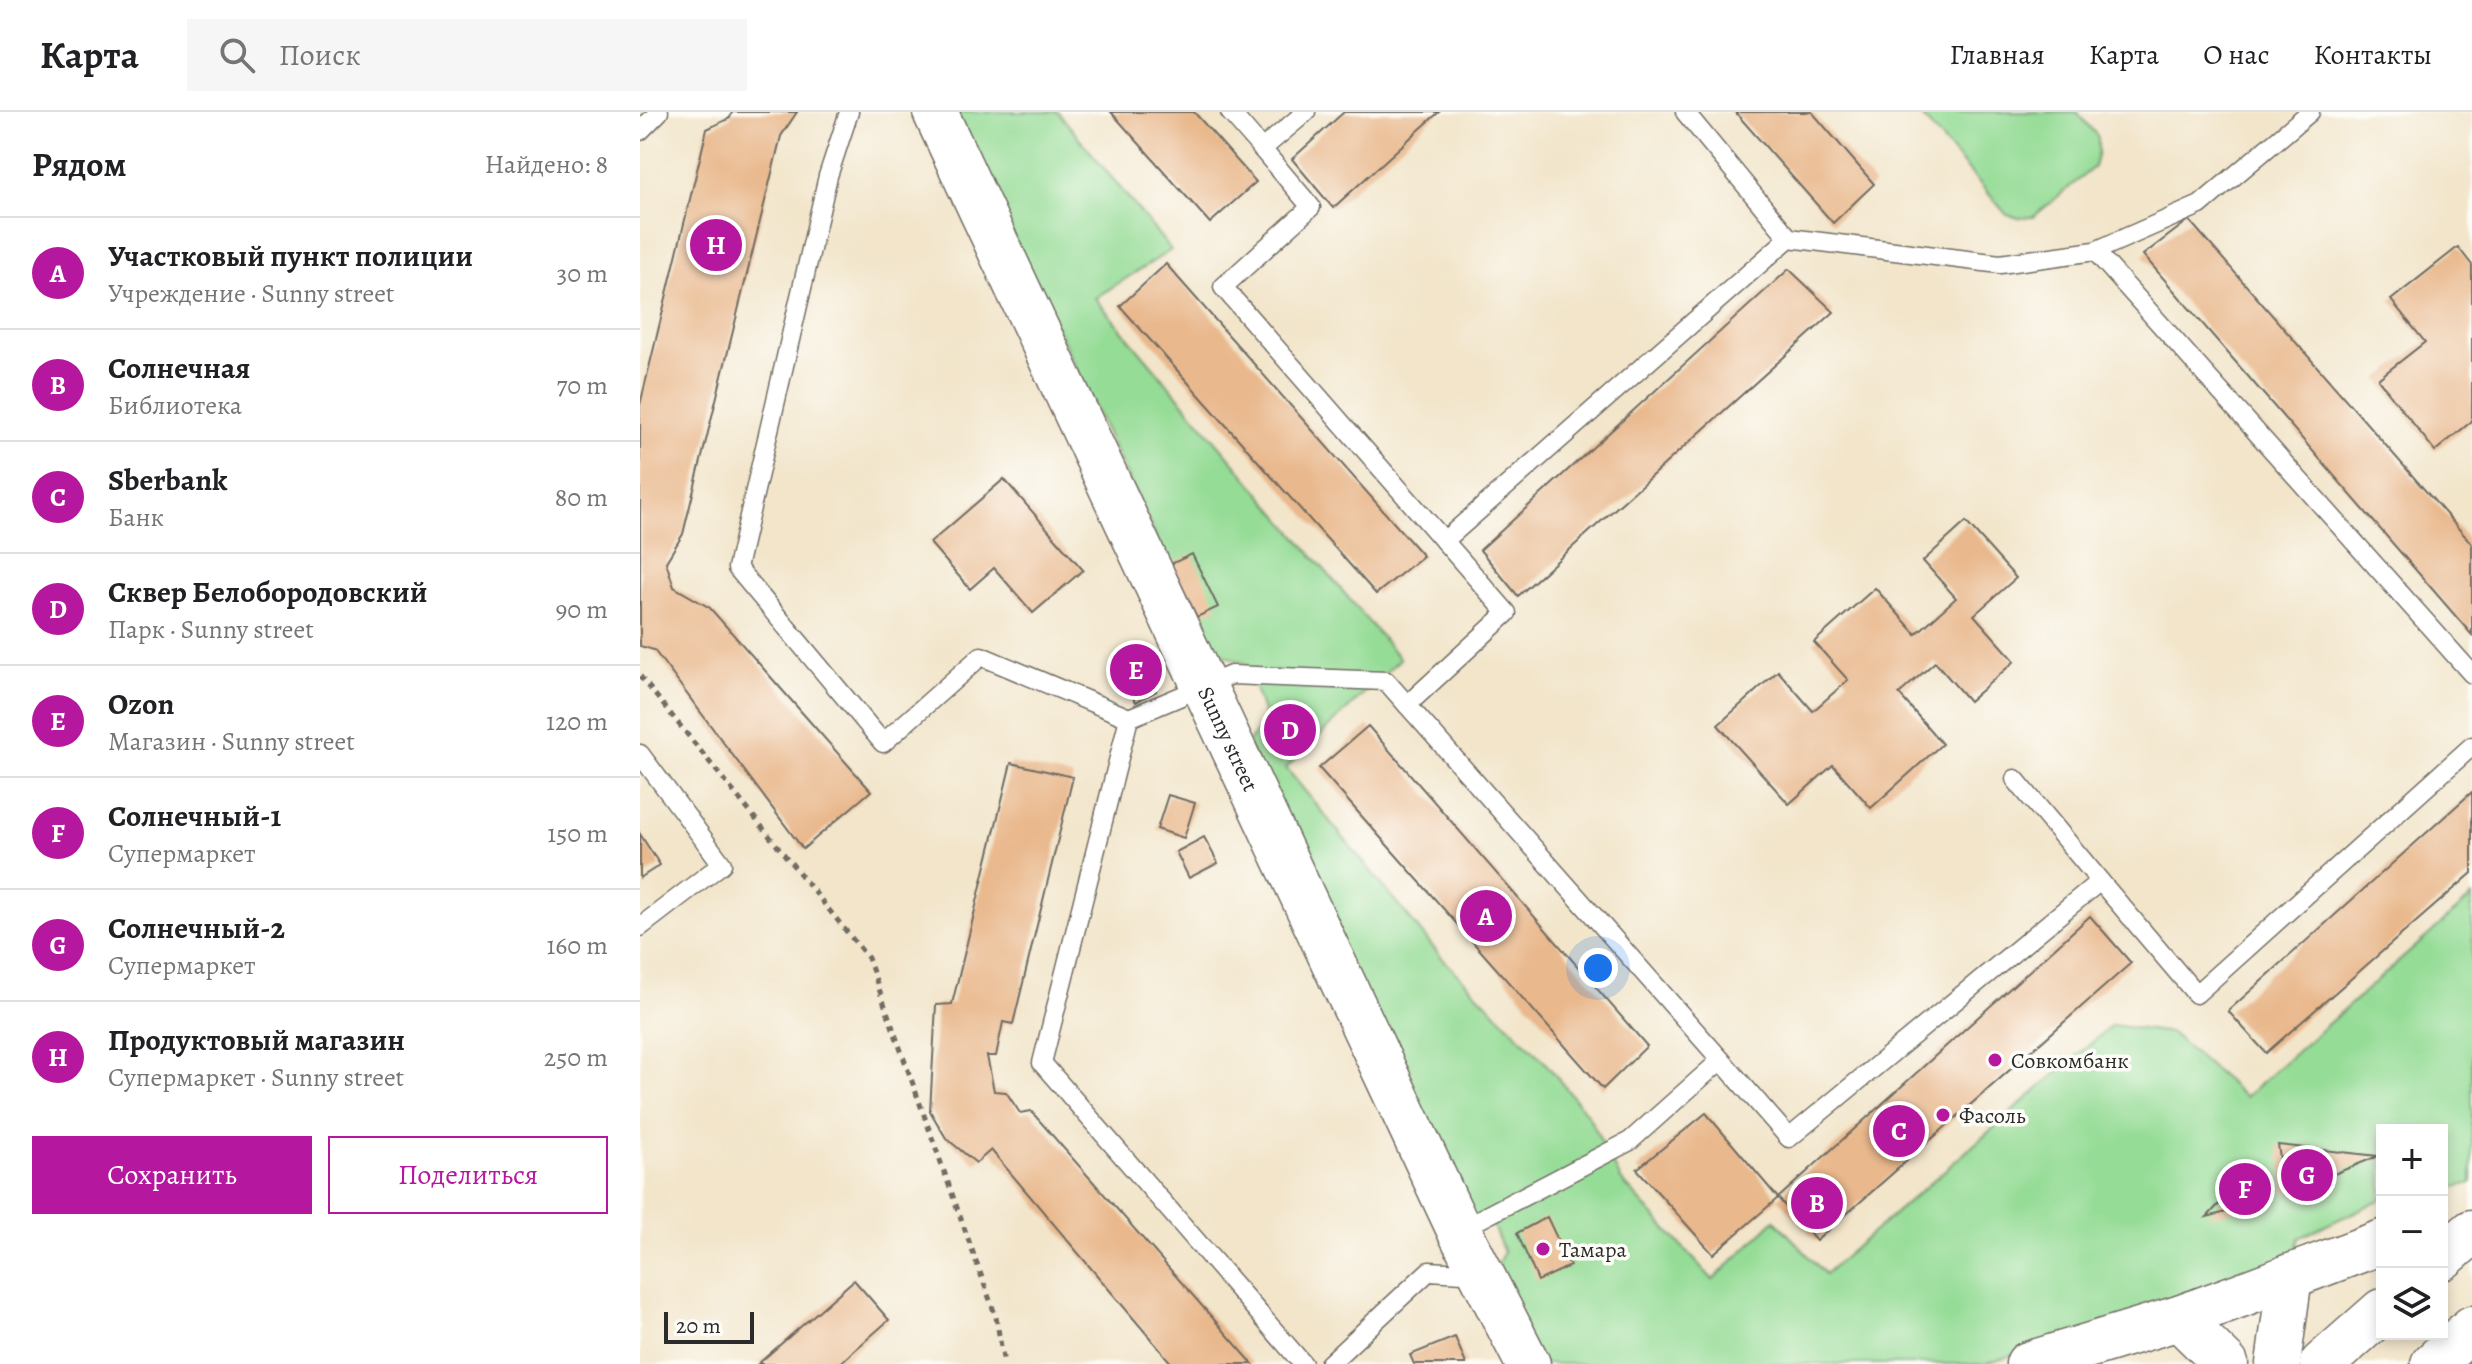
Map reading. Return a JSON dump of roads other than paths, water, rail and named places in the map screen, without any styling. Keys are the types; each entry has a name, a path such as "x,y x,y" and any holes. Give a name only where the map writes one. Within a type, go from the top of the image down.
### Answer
{"street":[{"name":"Sunny street","path":"935,112 1459,1230 1528,1364"},
{"path":"2448,1223 2472,1217"},
{"path":"2448,1253 2472,1232"},
{"path":"2028,1364 2179,1318 2376,1244"},
{"path":"2278,1364 2290,1276"},
{"path":"2322,1364 2376,1316"},
{"path":"2179,1318 2226,1364"},
{"path":"2433,1364 2472,1328"}],"lane":[{"path":"640,131 659,112"},
{"path":"849,112 828,176 737,568 883,743 981,656 1129,718 1231,675 1386,681 1789,1138 2100,881"},
{"path":"1230,112 1311,207 1223,287 1507,613 1407,705"},
{"path":"1262,149 1306,112"},
{"path":"1685,112 1789,238 2000,264 2095,251 2200,205 2310,112"},
{"path":"1444,541 1789,238"},
{"path":"2095,251 2472,674"},
{"path":"1129,718 1042,1063 1303,1364"},
{"path":"2015,779 2196,994 2472,746"},
{"path":"640,754 722,864 640,927"},
{"path":"1459,1230 1630,1141 1721,1060"},
{"path":"1329,1364 1429,1271 1482,1274"}],"place":[{"name":"Продуктовый магазин","path":"716,245"},
{"name":"Ozon","path":"1136,670"},
{"name":"Сквер Белобородовский","path":"1290,730"},
{"name":"Участковый пункт полиции","path":"1486,916"},
{"name":"Совкомбанк","path":"1995,1060"},
{"name":"Фасоль","path":"1943,1115"},
{"name":"Sberbank","path":"1899,1131"},
{"name":"Солнечный-2","path":"2307,1175"},
{"name":"Солнечный-1","path":"2245,1189"},
{"name":"Солнечная","path":"1817,1203"},
{"name":"Тамара","path":"1543,1249"}]}
